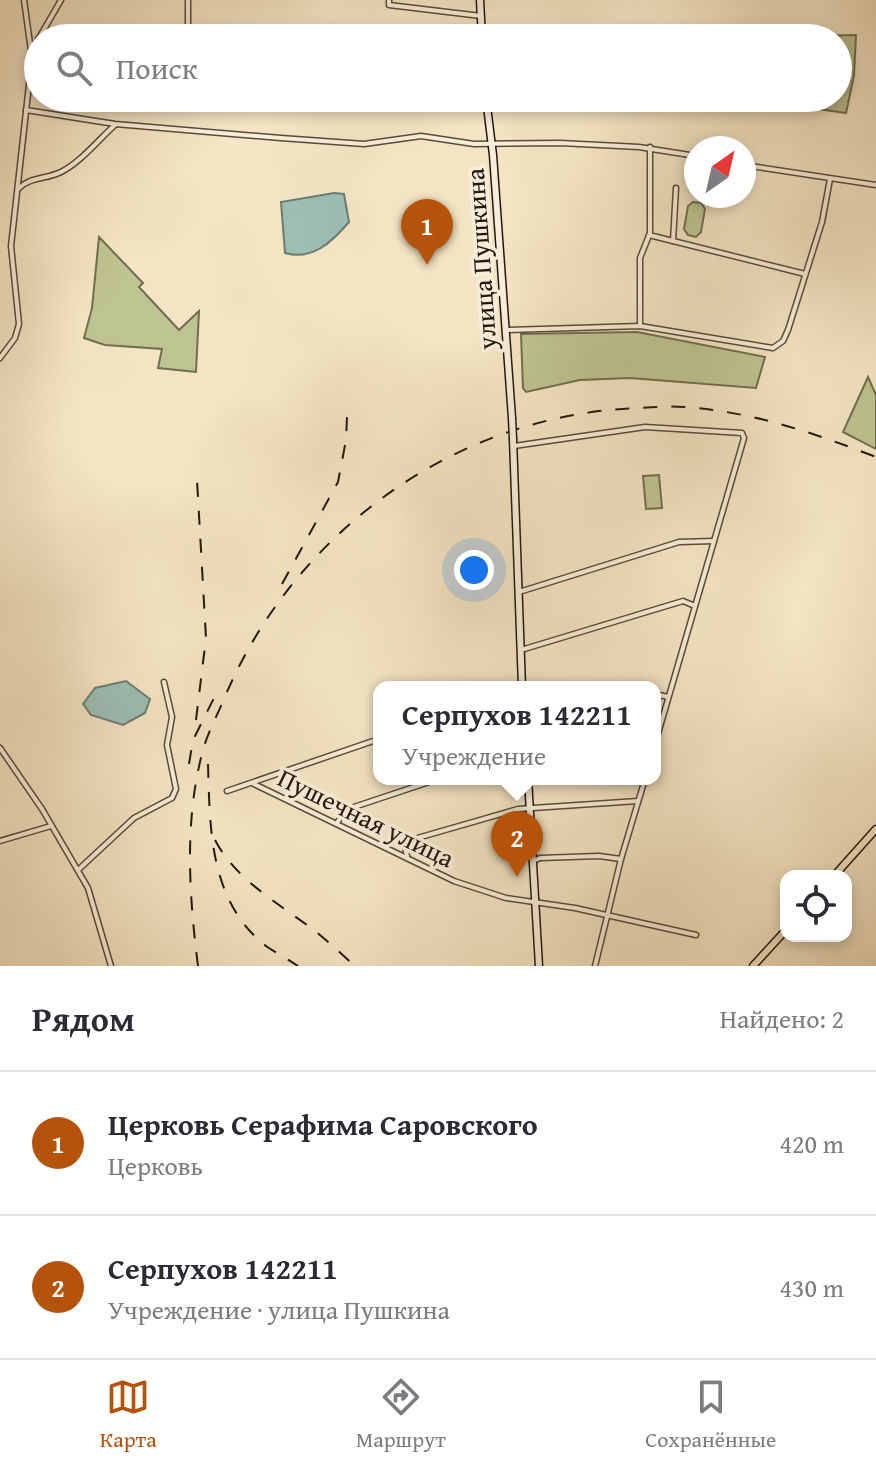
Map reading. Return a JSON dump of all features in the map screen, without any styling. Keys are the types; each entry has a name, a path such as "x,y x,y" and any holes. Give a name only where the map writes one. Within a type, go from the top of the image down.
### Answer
{"main road":[{"path":"839,870 876,829"},
{"path":"753,966 780,937"}],"street":[{"path":"24,0 27,24"},
{"path":"47,24 61,0"},
{"path":"188,0 188,24"},
{"path":"389,0 389,5 481,16"},
{"path":"480,0 481,24"},
{"path":"0,358 15,338 19,324 11,246 26,112"},
{"path":"39,112 115,124 364,144 421,136 491,145 560,143 650,147 684,154"},
{"name":"улица Пушкина","path":"487,112 514,442"},
{"path":"19,188 69,167 115,124"},
{"path":"640,326 640,258 649,235 650,147"},
{"path":"756,167 876,185"},
{"path":"507,330 640,326 773,348 783,341 788,330 822,222 830,179"},
{"path":"673,241 676,188"},
{"path":"649,235 805,274"},
{"path":"522,681 514,442 645,427 742,433 744,438 661,722"},
{"path":"519,592 679,542 714,541"},
{"path":"521,650 683,601 695,606"},
{"path":"78,870 134,818 172,798 176,789 167,745 172,717 164,682"},
{"path":"661,695 668,697"},
{"path":"227,791 373,741"},
{"path":"0,748 88,888 111,966"},
{"name":"Пушечная улица","path":"254,784 454,881 506,898 575,908 696,935"},
{"path":"337,823 345,810 420,785"},
{"path":"528,785 539,966"},
{"path":"597,966 621,859 643,785"},
{"path":"407,856 405,847 414,839 506,811 638,801"},
{"path":"0,841 51,826"},
{"path":"533,861 540,858 599,856 621,859"}],"green space":[{"path":"852,35 856,35 852,84"},
{"path":"688,208 704,208 701,232 696,237 688,235 684,229"},
{"path":"99,237 143,283 139,287 179,330 199,311 196,372 158,368 162,349 105,345 84,338 92,308"},
{"path":"637,332 765,357 756,388 630,378 580,380 526,392 523,388 521,334"},
{"path":"868,377 876,395 876,449 843,432"},
{"path":"659,475 662,508 646,509 643,476"}],"water":[{"path":"344,194 349,222 328,243 313,252 285,253 281,202"},
{"path":"126,681 150,699 145,713 123,725 91,715 83,704 95,688"}],"railway":[{"path":"198,966 192,912 191,830 197,776 210,730 255,638 293,583 338,534 390,492 447,458 508,432 573,415 641,408 684,407 758,418 876,457"},
{"path":"282,584 338,482 347,417"},
{"path":"196,720 206,638 197,480"},
{"path":"189,764 193,740 216,694"},
{"path":"208,764 212,838 223,886 247,928 266,946 298,966"},
{"path":"215,840 244,877 319,934 355,966"}],"place":[{"name":"Церковь Серафима Саровского","path":"427,265"},
{"name":"Серпухов 142211","path":"517,877"}]}
